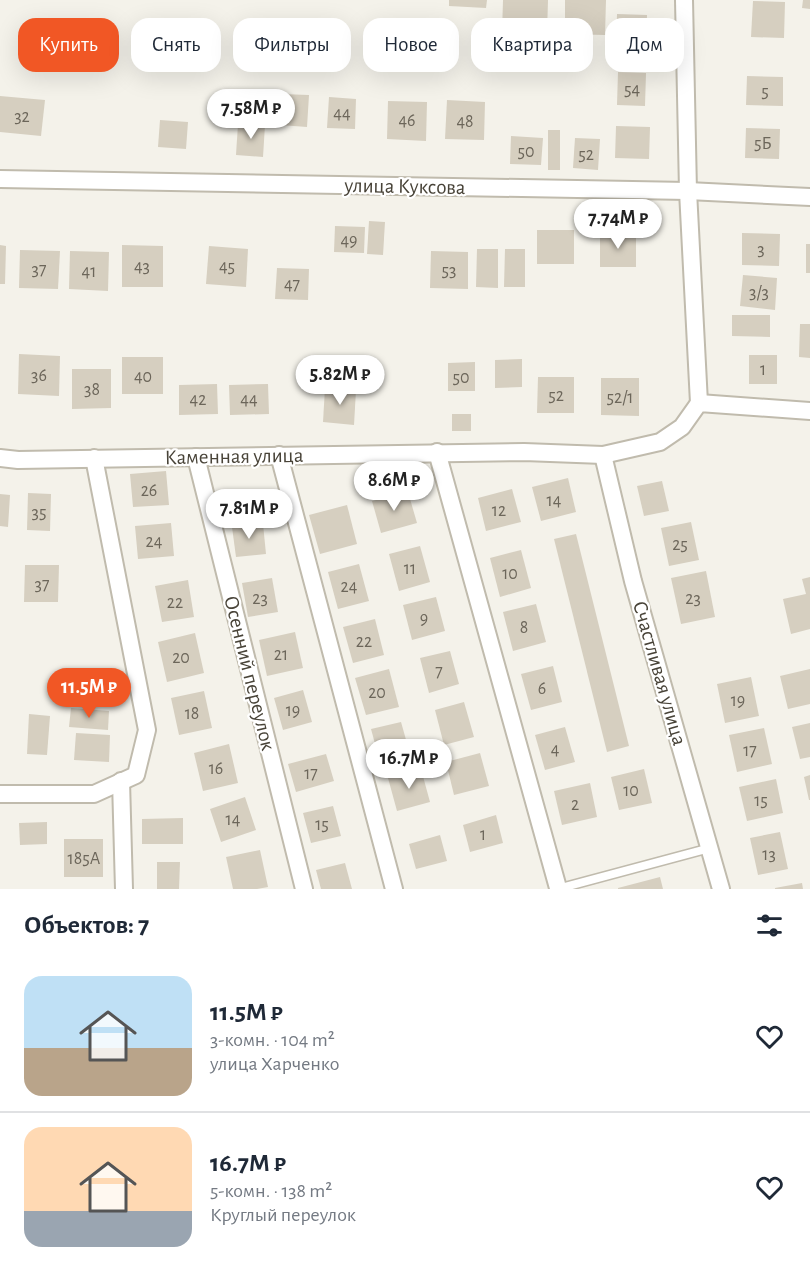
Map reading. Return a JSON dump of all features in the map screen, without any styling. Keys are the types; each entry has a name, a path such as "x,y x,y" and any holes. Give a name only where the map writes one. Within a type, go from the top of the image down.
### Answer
{"street":[{"path":"684,0 688,191 699,403 810,411"},
{"name":"улица Куксова","path":"0,180 688,191 810,197"},
{"name":"Каменная улица","path":"0,458 18,460 94,459 437,452 603,455 660,442 682,427 699,403"},
{"path":"437,452 557,889"},
{"path":"279,455 394,889"},
{"name":"Счастливая улица","path":"603,455 633,581 721,889"},
{"name":"Осенний переулок","path":"196,457 304,889"},
{"path":"0,794 94,794 136,775 147,730 94,459"},
{"path":"121,781 124,889"}],"lane":[{"path":"557,889 710,848"}],"building":[{"path":"449,0 487,0 486,8 449,6"},
{"path":"503,0 548,0 547,18 502,18"},
{"path":"565,0 606,0 605,35 593,35 593,18 565,18"},
{"path":"803,0 810,0 810,9 802,8"},
{"path":"753,1 785,2 784,38 751,37"},
{"path":"617,14 647,15 647,18 617,18"},
{"path":"618,72 646,73 645,106 617,105"},
{"path":"747,76 783,77 783,106 746,105"},
{"path":"282,94 309,95 307,127 280,125"},
{"path":"0,96 45,100 41,136 0,132"},
{"path":"329,97 356,99 355,129 327,128"},
{"path":"447,100 485,102 484,140 445,139"},
{"path":"388,101 427,102 426,141 387,139"},
{"path":"160,120 188,122 186,149 158,147"},
{"path":"238,124 265,125 263,157 236,155"},
{"path":"616,126 650,127 649,159 615,158"},
{"path":"746,128 780,129 779,159 745,158"},
{"path":"548,130 560,130 560,170 548,170"},
{"path":"511,136 543,138 541,165 510,164"},
{"path":"575,138 600,139 598,170 573,168"},
{"path":"369,221 385,222 383,255 367,254"},
{"path":"335,226 365,227 364,253 334,252"},
{"path":"537,230 574,230 574,264 537,264"},
{"path":"600,233 636,233 636,267 600,267"},
{"path":"742,233 780,234 779,266 742,265"},
{"path":"806,244 810,244 810,273 806,273"},
{"path":"0,245 6,246 5,284 0,284"},
{"path":"122,245 163,246 163,287 122,287"},
{"path":"209,246 248,249 246,287 206,284"},
{"path":"477,249 498,249 498,288 476,287"},
{"path":"505,249 525,249 525,287 504,287"},
{"path":"20,250 60,251 58,289 19,288"},
{"path":"70,251 109,252 108,291 69,289"},
{"path":"431,251 468,252 468,289 430,288"},
{"path":"277,268 309,269 308,300 275,299"},
{"path":"743,275 777,278 775,310 740,306"},
{"path":"732,315 770,315 770,337 732,336"},
{"path":"800,324 810,324 810,358 799,357"},
{"path":"19,354 60,356 59,396 18,394"},
{"path":"749,355 777,355 777,384 749,384"},
{"path":"122,357 163,357 163,394 122,394"},
{"path":"522,359 522,387 495,388 495,360"},
{"path":"475,362 475,391 448,391 448,363"},
{"path":"72,369 111,369 111,408 72,409"},
{"path":"538,377 574,377 574,413 537,413"},
{"path":"601,378 639,378 639,416 601,415"},
{"path":"217,384 218,414 179,415 179,385"},
{"path":"268,384 269,414 230,415 229,385"},
{"path":"325,388 356,390 354,425 323,422"},
{"path":"452,414 471,414 471,431 452,431"},
{"path":"166,471 169,505 133,507 130,474"},
{"path":"568,478 576,512 541,521 532,487"},
{"path":"662,481 669,511 644,516 637,486"},
{"path":"512,489 521,522 486,531 478,498"},
{"path":"408,492 417,523 381,533 372,501"},
{"path":"28,493 51,494 50,531 27,530"},
{"path":"0,494 10,495 8,527 0,526"},
{"path":"347,505 357,544 320,554 309,515"},
{"path":"691,522 699,560 669,566 661,528"},
{"path":"171,523 174,556 138,559 135,526"},
{"path":"263,524 266,554 236,557 232,527"},
{"path":"576,534 629,746 607,752 554,539"},
{"path":"420,546 430,582 399,591 389,554"},
{"path":"521,550 531,588 500,597 490,558"},
{"path":"359,564 369,601 338,609 328,572"},
{"path":"25,565 59,565 58,602 24,602"},
{"path":"706,571 715,617 681,624 671,578"},
{"path":"810,577 810,629 791,634 783,599 806,594 802,579"},
{"path":"272,578 278,612 248,617 242,583"},
{"path":"188,580 194,617 162,622 155,586"},
{"path":"436,597 445,631 412,640 403,605"},
{"path":"536,604 546,642 513,651 503,612"},
{"path":"375,619 384,655 353,663 343,627"},
{"path":"295,632 303,668 267,676 259,640"},
{"path":"195,633 204,673 167,682 158,642"},
{"path":"450,651 459,684 429,693 420,658"},
{"path":"553,666 562,702 531,710 521,674"},
{"path":"389,669 399,707 366,715 355,678"},
{"path":"810,669 810,704 788,709 780,676"},
{"path":"751,677 759,716 725,723 717,684"},
{"path":"303,690 312,722 283,730 274,698"},
{"path":"204,691 212,728 179,735 171,698"},
{"path":"464,702 474,737 444,745 435,710"},
{"path":"71,708 109,711 108,730 69,727"},
{"path":"29,714 50,716 47,755 27,754"},
{"path":"401,722 410,754 380,762 371,729"},
{"path":"810,723 810,757 800,759 792,727"},
{"path":"565,727 575,762 545,770 535,735"},
{"path":"764,728 772,764 737,772 729,735"},
{"path":"76,733 110,735 109,762 74,760"},
{"path":"229,744 238,783 203,791 194,753"},
{"path":"480,753 489,786 454,795 446,762"},
{"path":"326,754 334,781 296,792 288,764"},
{"path":"421,769 430,802 397,811 388,778"},
{"path":"644,769 652,803 619,810 611,777"},
{"path":"810,775 810,800 809,800 804,777"},
{"path":"776,779 783,813 747,821 739,787"},
{"path":"590,783 597,817 562,825 554,791"},
{"path":"245,797 256,830 221,842 210,809"},
{"path":"333,806 341,836 311,843 303,813"},
{"path":"496,815 503,843 470,852 463,825"},
{"path":"183,818 183,844 142,844 142,819"},
{"path":"47,822 47,844 20,845 19,823"},
{"path":"780,832 788,869 758,875 750,838"},
{"path":"440,835 447,861 416,869 409,844"},
{"path":"64,839 103,839 103,877 64,877"},
{"path":"260,850 268,887 233,889 226,857"},
{"path":"157,862 180,862 179,889 157,889"},
{"path":"345,863 352,889 321,889 316,870"},
{"path":"660,877 663,889 618,889 618,888"},
{"path":"802,883 803,889 775,889 775,888"}]}
